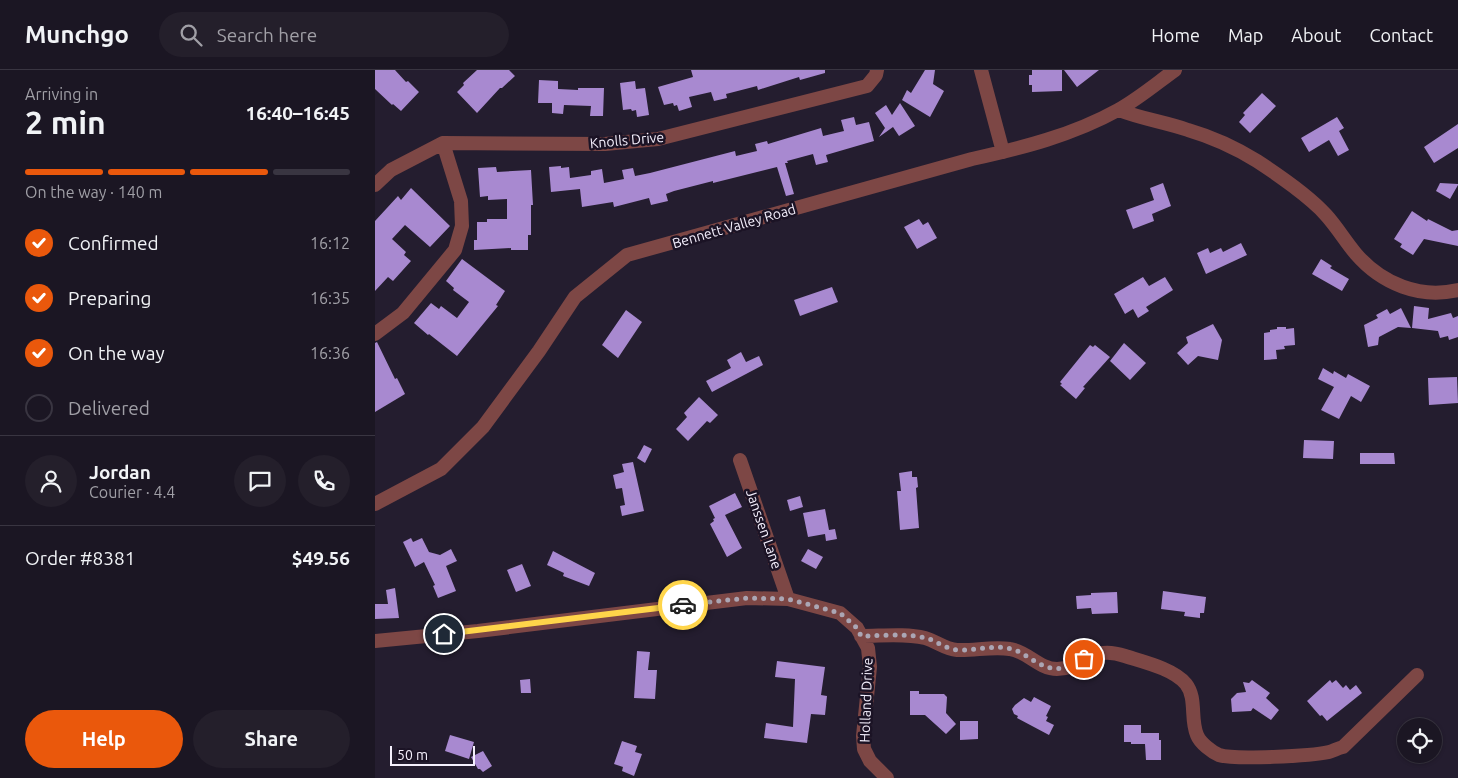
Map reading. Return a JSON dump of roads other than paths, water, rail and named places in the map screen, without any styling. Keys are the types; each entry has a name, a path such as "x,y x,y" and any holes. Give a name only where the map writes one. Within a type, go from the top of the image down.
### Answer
{"street":[{"name":"Knolls Drive","path":"375,185 391,170 443,143 605,144 658,139 867,86 876,75 877,70"},
{"path":"981,70 1003,152"},
{"name":"Bennett Valley Road","path":"375,504 441,469 483,427 539,351 575,297 627,255 1061,136 1119,110 1175,70"},
{"path":"1119,110 1141,118 1187,129 1228,145 1257,162 1310,200 1325,214 1357,255 1394,283 1410,290 1435,293 1458,290"},
{"path":"375,334 403,313 455,250 462,226 461,201 443,143"},
{"name":"Janssen Lane","path":"740,460 788,599"},
{"name":"Holland Drive","path":"375,641 747,598 788,599 840,613 857,628 868,648 871,667 863,736 865,749 870,761 887,778"},
{"path":"861,636 915,636 957,650 997,647 1012,649 1042,666 1053,669 1063,669 1094,654 1106,652 1122,655 1168,670 1186,684 1192,696 1193,717 1197,736 1207,747 1220,755 1243,757 1319,753 1343,747 1417,675"}]}
